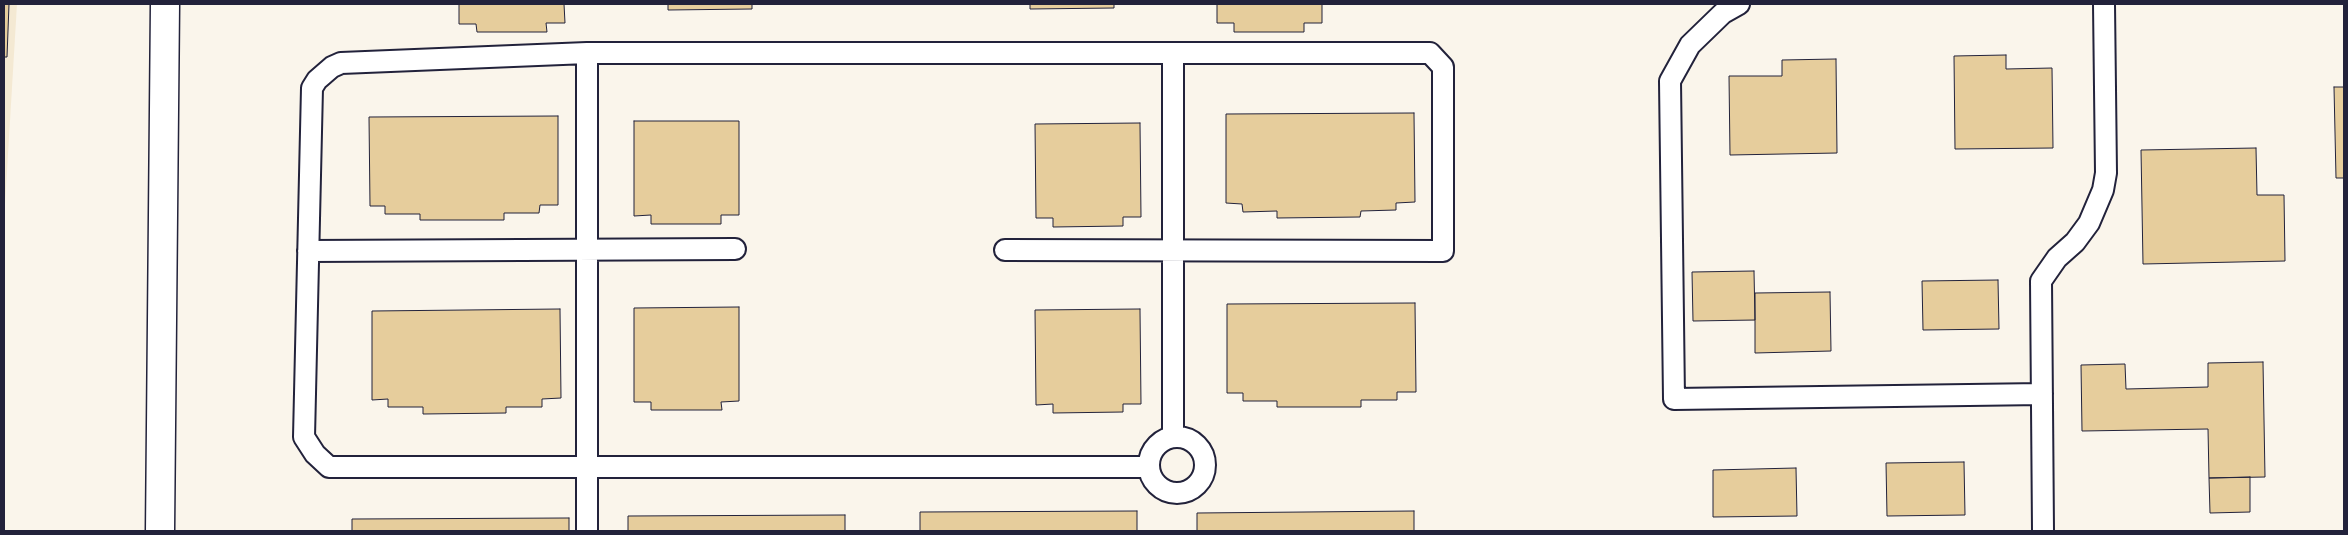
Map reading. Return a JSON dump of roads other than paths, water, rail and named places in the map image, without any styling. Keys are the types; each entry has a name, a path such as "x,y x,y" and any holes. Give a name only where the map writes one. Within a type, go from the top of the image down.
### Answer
{"street":[{"path":"160,531 165,4"}],"lane":[{"path":"1739,4 1723,13 1690,44 1670,81 1674,399 2042,394"},
{"path":"2043,531 2041,281 2057,258 2075,242 2090,223 2103,190 2106,173 2104,4"},
{"path":"587,53 587,531"},
{"path":"1005,250 1443,251 1443,67 1430,53 587,53 341,63 323,73 312,88 304,437 315,454 329,467 1149,467"},
{"path":"1173,54 1173,437"},
{"path":"308,251 735,250"},
{"path":"1173,437 1191,440 1200,449 1205,461 1204,473 1196,485 1184,492 1170,492 1158,485 1152,477 1149,467 1150,457 1156,446 1166,439 1173,437"}]}
